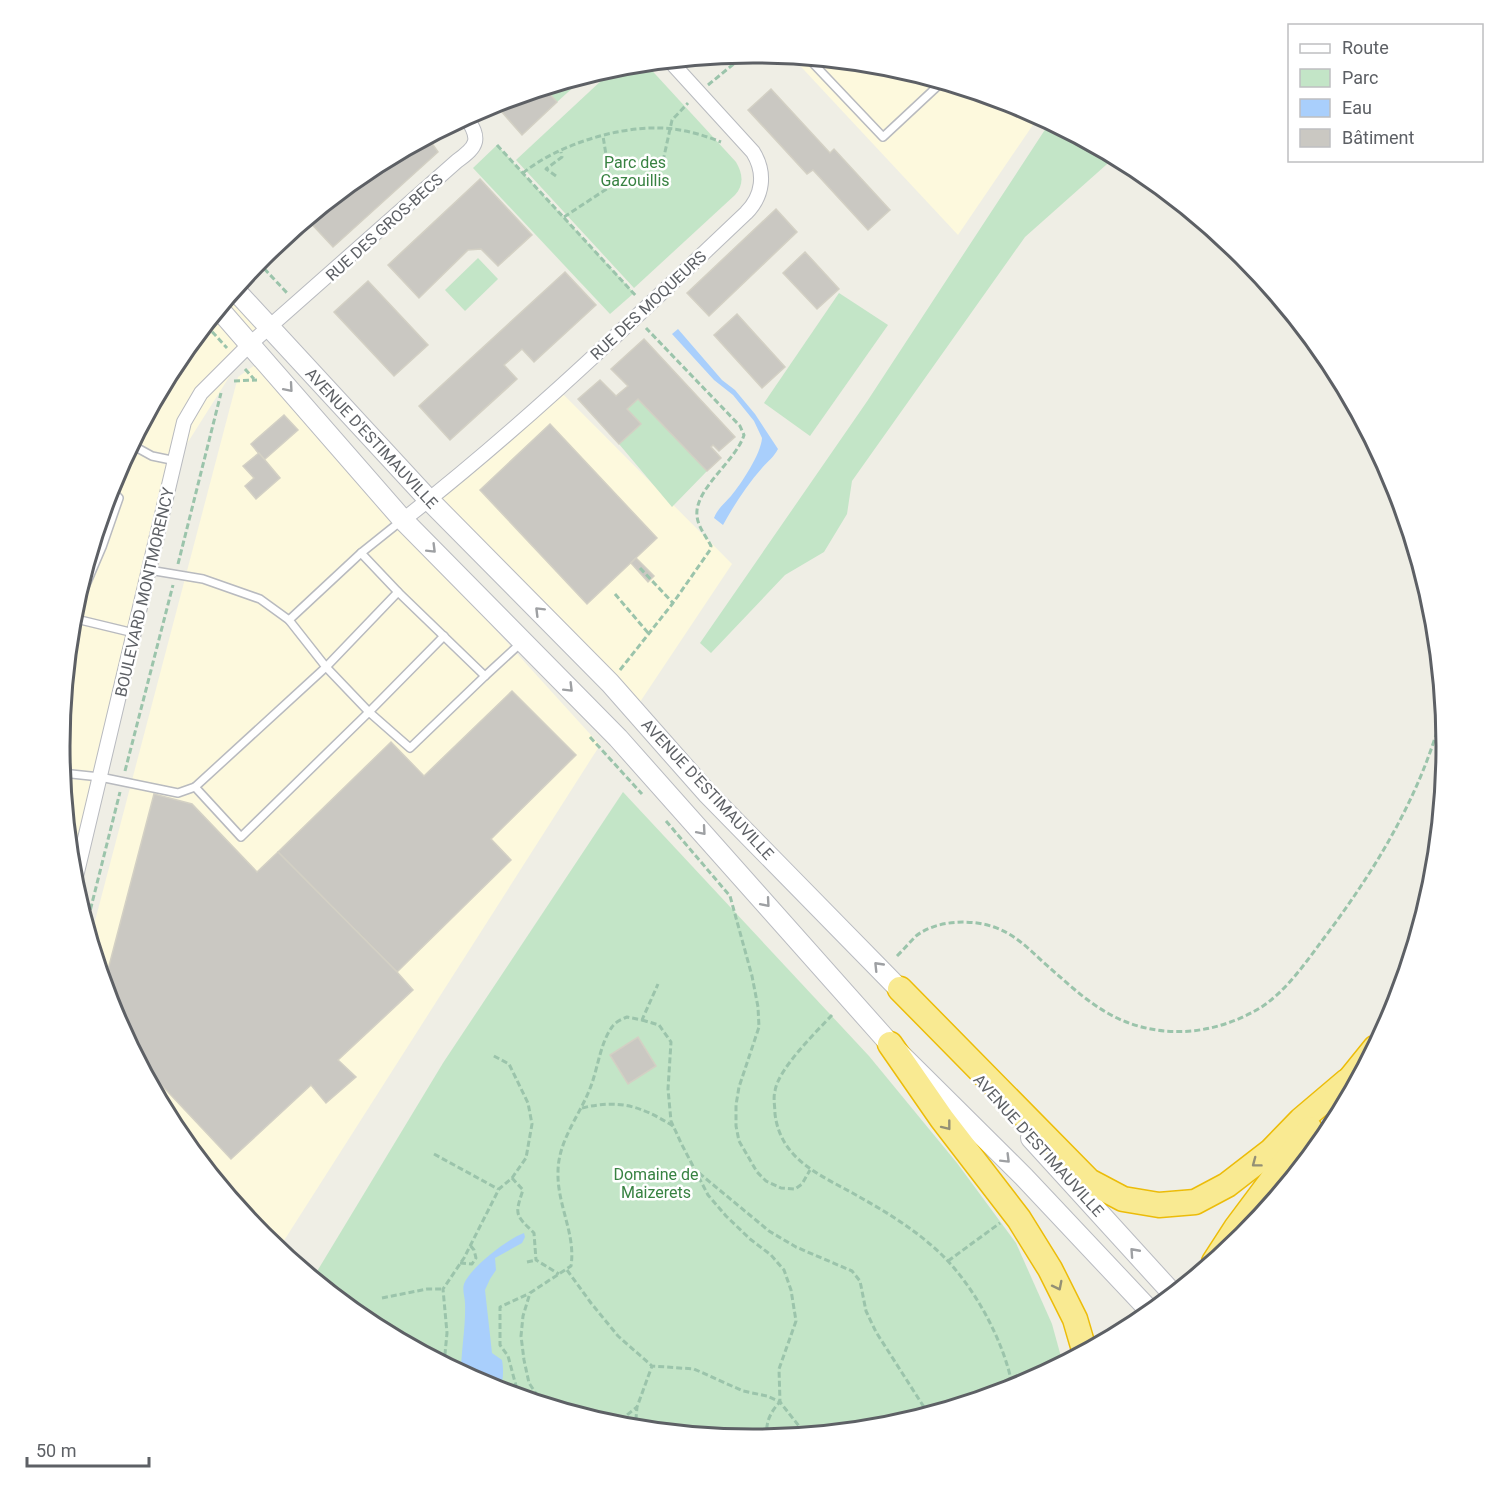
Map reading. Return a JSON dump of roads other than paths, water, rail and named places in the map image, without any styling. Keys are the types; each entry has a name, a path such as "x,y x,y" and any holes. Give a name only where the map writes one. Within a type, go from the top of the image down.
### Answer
{"highway":[{"path":"900,989 1089,1181 1123,1199 1159,1205 1195,1202 1219,1189 1271,1151 1301,1120 1347,1081"},
{"path":"890,1044 942,1119 1014,1212 1055,1279 1075,1319 1082,1345"},
{"path":"1231,1235 1352,1075"}],"main road":[{"name":"AVENUE D'ESTIMAUVILLE","path":"240,296 429,500 610,683 707,792 900,989 1169,1290"},
{"name":"AVENUE D'ESTIMAUVILLE","path":"224,315 403,520 618,738 890,1044 1024,1177 1146,1306"}],"street":[{"name":"RUE DES MOQUEURS","path":"403,520 575,373 755,202 762,184 757,158 676,68"},
{"name":"RUE DES GROS-BECS","path":"269,328 471,151 475,143 475,136 470,125"},
{"name":"BOULEVARD MONTMORENCY","path":"80,861 184,422 201,393 269,328"}],"lane":[{"path":"816,66 883,137 936,88"},
{"path":"138,448 152,456 176,461"},
{"path":"95,565 118,497"},
{"path":"289,620 361,553 403,520"},
{"path":"361,553 485,676"},
{"path":"149,570 203,579 260,599 289,620 326,667 369,712 410,748 522,641"},
{"path":"71,773 178,792 195,787 326,667 398,592"},
{"path":"82,619 134,633"},
{"path":"195,787 241,837 444,636"}],"water":[{"path":"678,329 755,414 778,449 746,488 723,525 714,518 750,469 762,438 754,421 733,395 714,380 672,334"},
{"path":"524,1233 525,1237 522,1243 495,1258 496,1270 485,1290 492,1353 502,1360 502,1382 462,1365 465,1312 463,1286 481,1262"}],"park label":[{"name":"Parc des Gazouillis","path":"635,171"},
{"name":"Domaine de Maizerets","path":"656,1183"}]}
